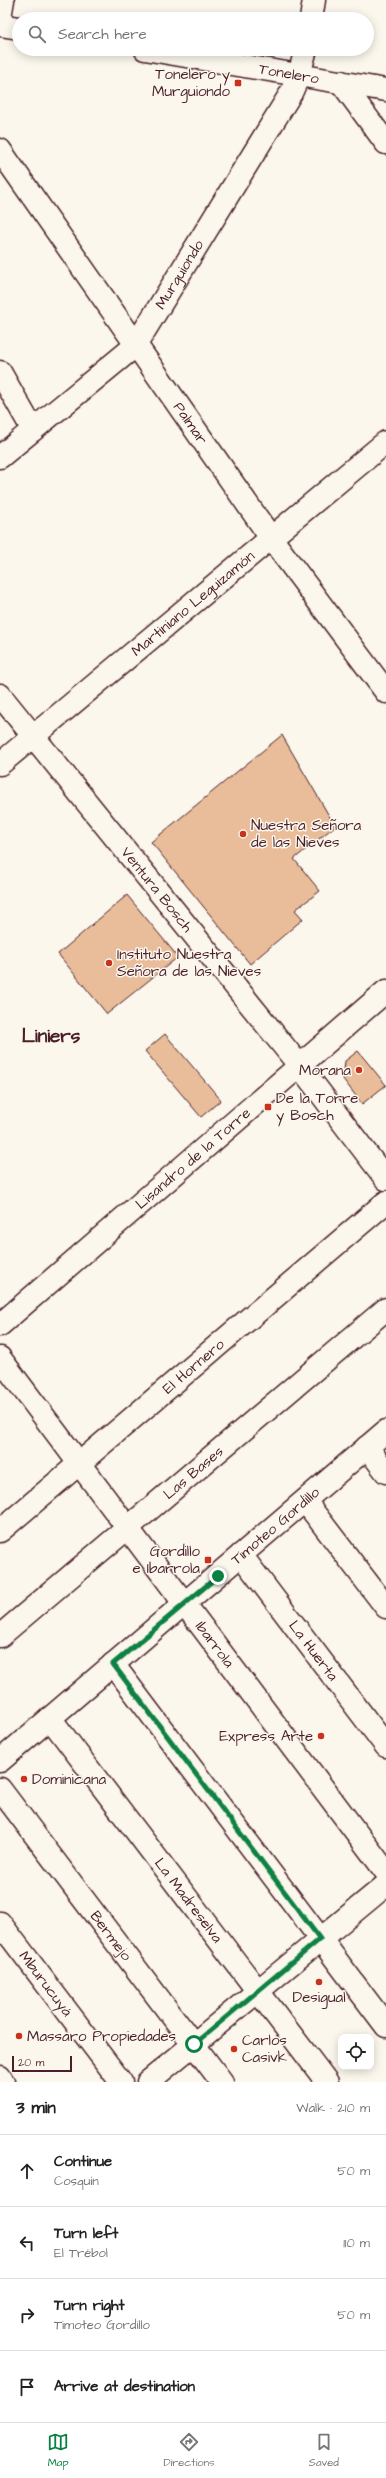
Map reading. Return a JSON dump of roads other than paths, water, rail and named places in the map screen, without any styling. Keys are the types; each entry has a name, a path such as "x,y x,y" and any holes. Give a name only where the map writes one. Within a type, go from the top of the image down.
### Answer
{"street":[{"path":"0,17 3,0"},
{"path":"312,12 314,0"},
{"path":"0,24 12,27"},
{"name":"Tonelero","path":"186,56 386,90"},
{"name":"Murguiondo","path":"0,457 135,346 291,93 299,75 304,56"},
{"path":"341,82 386,143"},
{"name":"Palmar","path":"0,150 135,346 271,538 386,692"},
{"path":"0,372 33,430"},
{"name":"Martiniano Leguizamón","path":"0,764 386,442"},
{"name":"Ventura Bosch","path":"0,695 299,1065 386,1179"},
{"name":"Lisandro de la Torre","path":"0,1325 386,991"},
{"name":"El Hornero","path":"0,1531 386,1202"},
{"name":"Las Bases","path":"0,1636 386,1308"},
{"name":"Ibarrola","path":"0,1358 386,1872"},
{"name":"Timoteo Gordillo","path":"0,1761 306,1501 386,1431"},
{"path":"368,1447 386,1472"},
{"path":"306,1501 386,1607"},
{"name":"La Huerta","path":"241,1555 386,1746"},
{"path":"113,1664 386,2026"},
{"name":"La Madreselva","path":"50,1718 327,2082"},
{"name":"Bermejo","path":"0,1789 222,2082"},
{"path":"148,2082 386,1885"},
{"name":"Mburucuyá","path":"0,1923 121,2082"},
{"path":"0,2077 3,2082"}],"place":[{"name":"Tonelero y Murguiondo","path":"238,83"},
{"name":"Nuestra Señora de las Nieves","path":"243,834"},
{"name":"Instituto Nuestra Señora de las Nieves","path":"109,963"},
{"name":"Morana","path":"359,1070"},
{"name":"De la Torre y Bosch","path":"268,1107"},
{"name":"Gordillo e Ibarrola","path":"208,1560"},
{"name":"Express Arte","path":"321,1736"},
{"name":"Dominicana","path":"24,1779"},
{"name":"Desigual","path":"319,1982"},
{"name":"Massaro Propiedades","path":"19,2036"},
{"name":"Carlos Casivk","path":"234,2049"}],"district":[{"name":"Liniers","path":"51,1035"}]}
